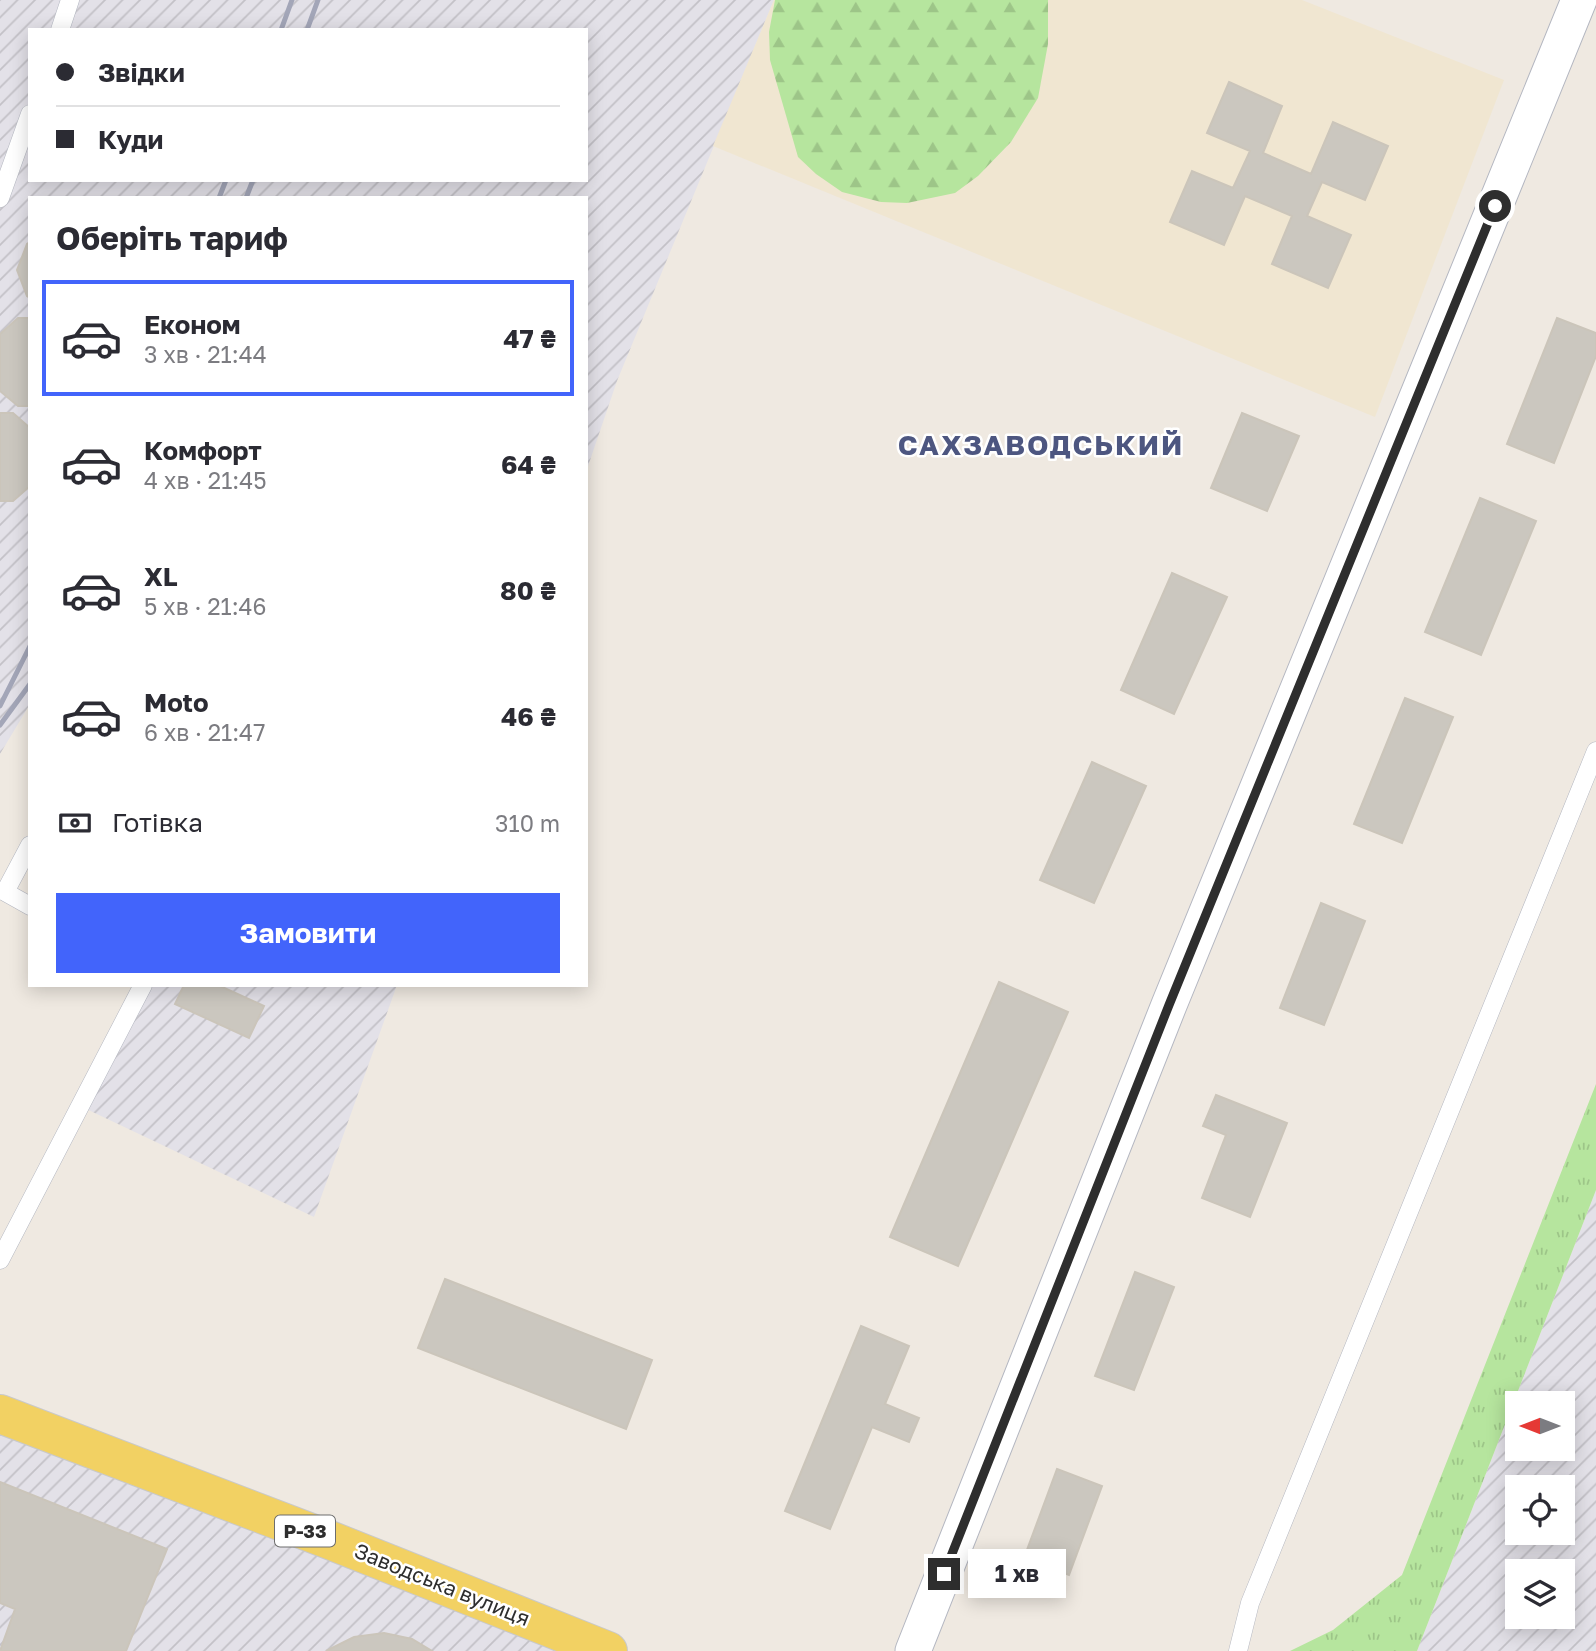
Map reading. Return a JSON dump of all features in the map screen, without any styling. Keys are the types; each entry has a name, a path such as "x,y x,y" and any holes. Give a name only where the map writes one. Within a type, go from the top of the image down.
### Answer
{"main road":[{"name":"Заводська вулиця","path":"0,1414 327,1539 608,1651"}],"street":[{"path":"913,1651 1164,1018 1579,0"}],"lane":[{"path":"61,28 70,0"},
{"path":"0,198 28,120"},
{"path":"1238,1651 1250,1603 1596,751"},
{"path":"28,849 5,892 28,905"},
{"path":"0,1260 142,987"}],"shaded area":[{"path":"0,0 774,0 617,381 588,466 588,196 28,196 28,707 0,754"},
{"path":"774,0 1302,0 1504,80 1375,417 713,146"},
{"path":"142,987 396,987 314,1217 80,1106"},
{"path":"1596,1190 1596,1651 1417,1651 1505,1424 1505,1461 1575,1461 1575,1391 1518,1391"},
{"path":"0,1414 608,1651 0,1651"}],"green space":[{"path":"775,0 1048,0 1048,44 1038,98 1011,142 978,176 955,193 907,203 881,202 842,192 798,157 770,60 769,32"},
{"path":"1596,1084 1596,1190 1518,1391 1505,1391 1505,1424 1417,1651 1290,1651 1333,1630 1402,1575"}],"building":[{"path":"1229,82 1282,106 1263,153 1311,174 1333,122 1388,146 1365,200 1322,182 1307,216 1351,235 1328,288 1272,264 1292,216 1245,196 1224,245 1170,222 1192,171 1233,188 1250,151 1207,133"},
{"path":"28,243 28,297 17,270"},
{"path":"18,318 28,318 28,406 18,406 0,391 0,334"},
{"path":"1557,318 1596,333 1596,356 1554,463 1507,444"},
{"path":"0,413 13,413 28,426 28,488 13,501 0,501"},
{"path":"1242,413 1299,436 1267,511 1211,488"},
{"path":"1480,498 1536,521 1481,655 1425,632"},
{"path":"1172,573 1227,597 1174,714 1121,690"},
{"path":"1405,698 1453,717 1402,843 1354,824"},
{"path":"1092,762 1146,786 1094,903 1040,880"},
{"path":"1321,903 1365,921 1324,1025 1280,1008"},
{"path":"999,982 1068,1012 958,1266 890,1237"},
{"path":"183,987 222,987 264,1006 249,1038 175,1004"},
{"path":"1216,1095 1287,1123 1250,1217 1202,1198 1226,1135 1203,1126"},
{"path":"1135,1272 1174,1287 1134,1390 1095,1376"},
{"path":"445,1279 652,1360 626,1429 418,1348"},
{"path":"861,1326 909,1346 885,1404 919,1418 909,1442 872,1427 830,1529 785,1511"},
{"path":"1057,1469 1102,1486 1069,1575 1024,1558"},
{"path":"0,1482 167,1549 126,1651 0,1651 15,1609 0,1603"},
{"path":"384,1633 412,1639 432,1651 326,1651 354,1637"}],"railway":[{"path":"282,28 292,0"},
{"path":"308,28 318,0"},
{"path":"220,196 225,182"},
{"path":"247,196 252,182"},
{"path":"0,706 28,650"},
{"path":"0,725 28,687"}],"district":[{"name":"САХЗАВОДСЬКИЙ","path":"1041,445"}],"route":[{"path":"944,1574 1169,1005 1495,206"}]}
